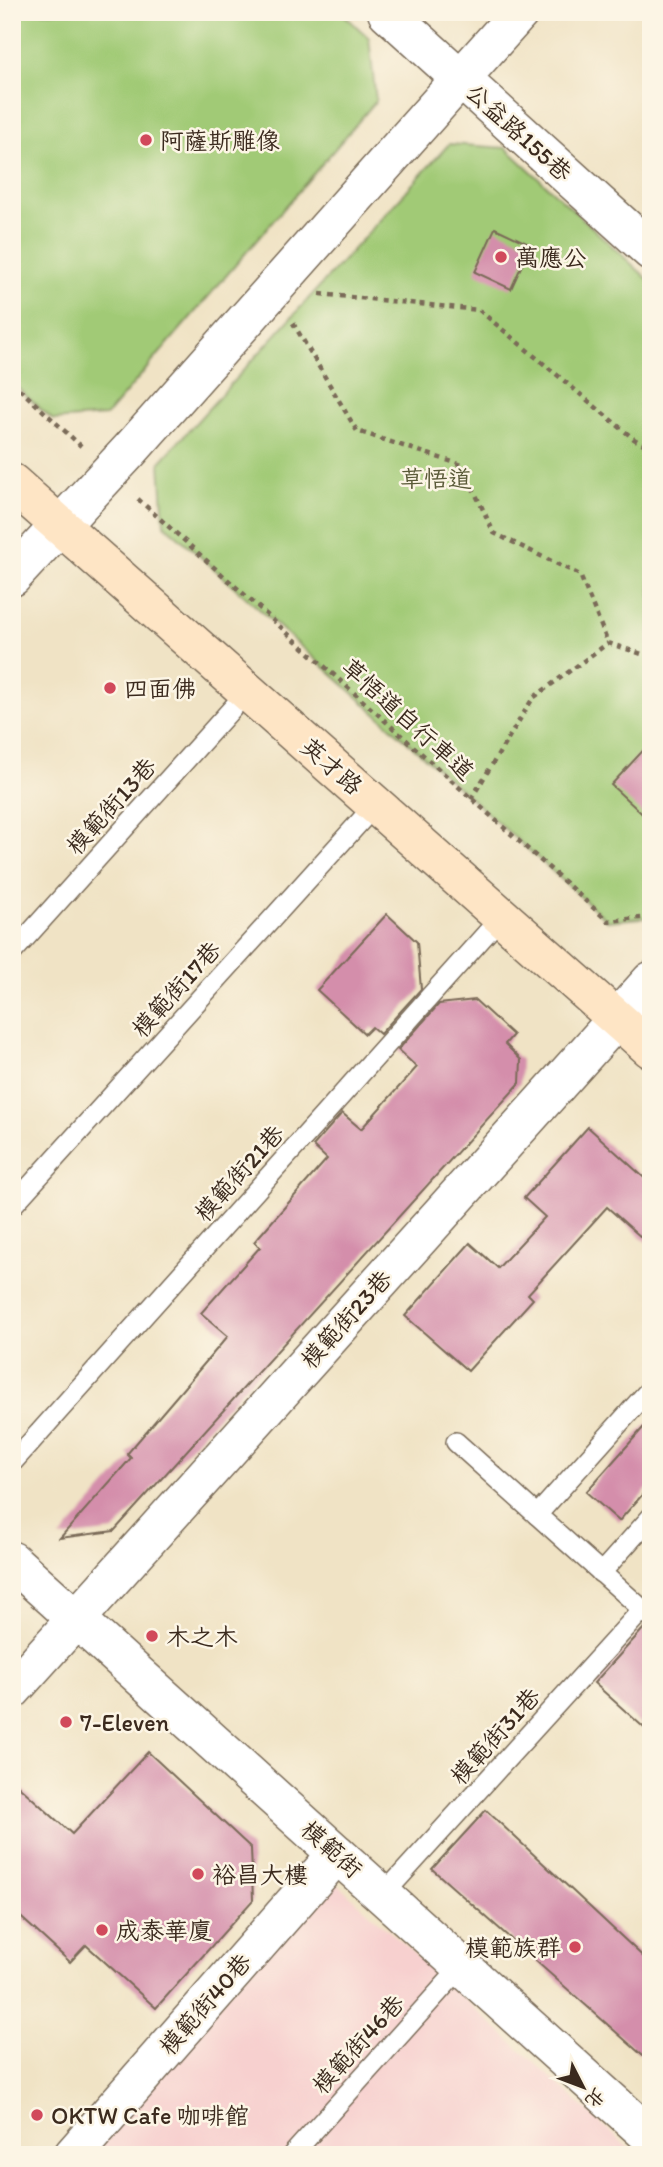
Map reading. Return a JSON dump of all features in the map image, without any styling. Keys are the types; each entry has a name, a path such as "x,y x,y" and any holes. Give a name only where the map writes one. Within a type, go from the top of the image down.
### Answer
{"main road":[{"name":"英才路","path":"12,483 651,1049"}],"street":[{"name":"公益路155巷","path":"387,12 648,244"},
{"path":"12,577 61,526 520,12"},
{"name":"模範街23巷","path":"12,1690 651,981"},
{"name":"模範街","path":"12,1561 651,2137"},
{"name":"模範街40巷","path":"73,2155 337,1854"}],"lane":[{"name":"模範街13巷","path":"12,953 247,692"},
{"name":"模範街17巷","path":"12,1206 376,804"},
{"name":"模範街21巷","path":"12,1463 502,916"},
{"path":"537,1515 651,1388"},
{"name":"模範街31巷","path":"383,1895 647,1613 456,1442"},
{"path":"601,1573 651,1517"},
{"name":"模範街46巷","path":"292,2155 462,1966"}],"path":[{"path":"273,290 479,310 634,439 651,448"},
{"path":"273,290 357,431 462,465 494,533 580,575 608,643 651,657"},
{"path":"12,382 66,432"},
{"name":"草悟道自行車道","path":"152,513 608,921 651,917"},
{"path":"471,799 533,698 608,643"},
{"path":"651,681 651,702"}],"shaded area":[{"path":"332,1879 636,2155 83,2155"}],"green space":[{"path":"12,12 341,12 369,38 376,101 106,416 53,420 12,383"},
{"name":"草悟道","path":"449,144 506,148 651,282 651,917 608,921 164,524 160,462"}],"building":[{"path":"495,228 531,245 511,289 475,272"},
{"path":"651,742 651,822 611,785"},
{"path":"387,914 417,942 421,989 380,1034 372,1027 365,1034 317,990"},
{"path":"475,1000 513,1035 505,1044 521,1060 520,1083 114,1531 60,1538 131,1458 127,1454 228,1336 201,1313 260,1247 254,1242 327,1159 313,1146 342,1113 361,1129 417,1067 398,1050 439,1004"},
{"path":"588,1127 651,1184 651,1246 607,1207 528,1294 533,1299 468,1371 405,1316 470,1243 498,1268 545,1217 524,1198"},
{"path":"651,1419 651,1485 619,1521 586,1492"},
{"path":"645,1627 651,1629 651,1734 594,1683"},
{"path":"148,1752 251,1848 253,1900 156,2008 86,1945 70,1962 12,1909 12,1780 72,1834"},
{"path":"486,1810 651,1964 651,2063 432,1869"}],"place":[{"name":"阿薩斯雕像","path":"146,140"},
{"name":"萬應公","path":"501,257"},
{"name":"四面佛","path":"110,688"},
{"name":"木之木","path":"152,1636"},
{"name":"7-Eleven","path":"66,1722"},
{"name":"裕昌大樓","path":"198,1874"},
{"name":"成泰華廈","path":"102,1930"},
{"name":"模範族群","path":"575,1947"},
{"name":"OKTW Cafe 咖啡館","path":"37,2115"}]}
